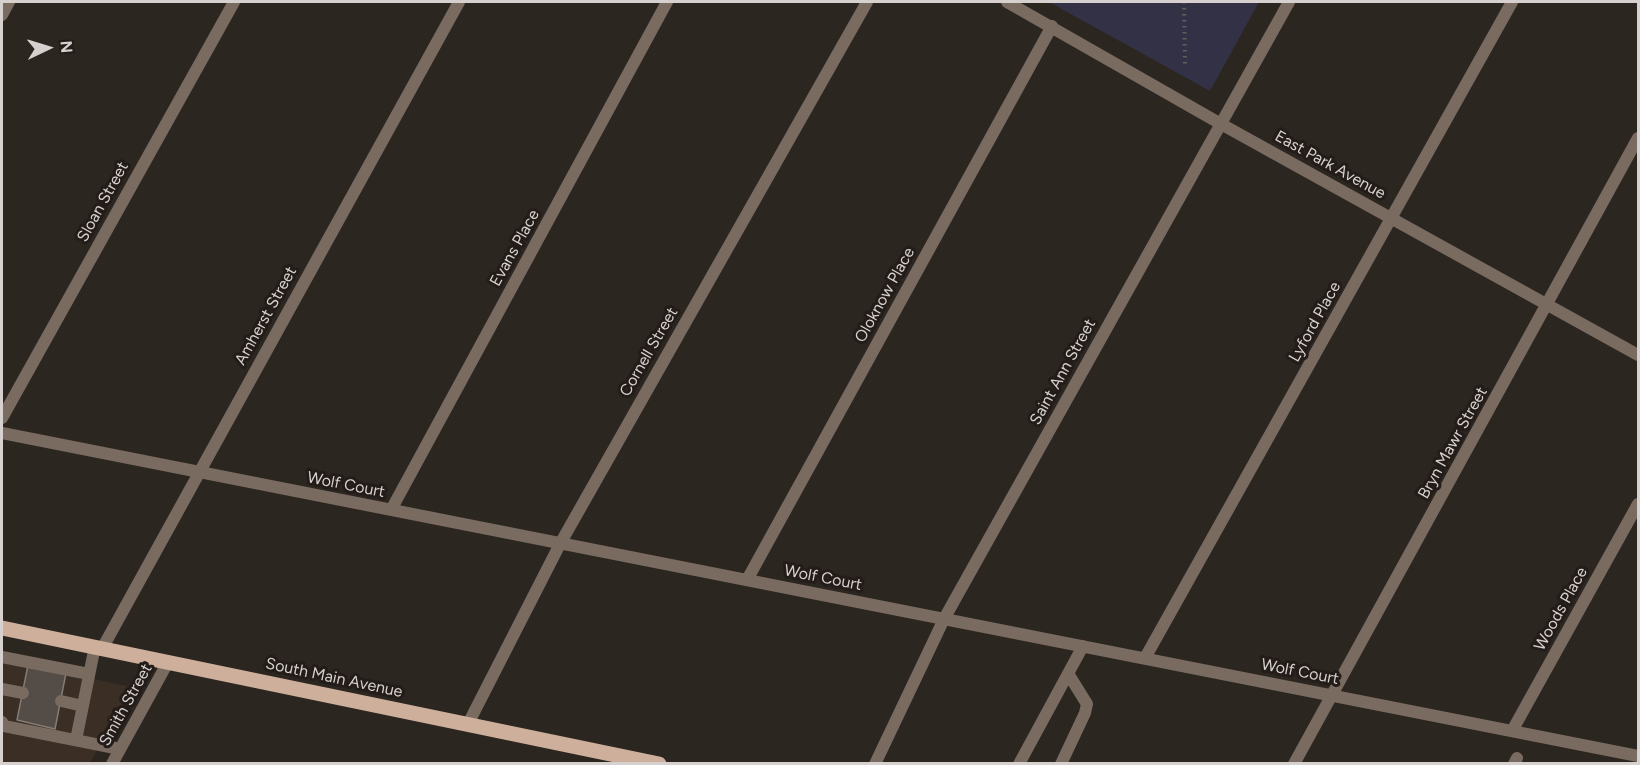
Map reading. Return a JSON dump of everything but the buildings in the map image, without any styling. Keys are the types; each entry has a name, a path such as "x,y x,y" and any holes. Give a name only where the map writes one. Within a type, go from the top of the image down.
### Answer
{"main road":[{"name":"South Main Avenue","path":"2,631 99,647 659,764"}],"street":[{"path":"2,15 9,2"},
{"name":"Sloan Street","path":"2,418 234,2"},
{"name":"Amherst Street","path":"76,740 89,674 99,647 199,472 459,2"},
{"name":"Evans Place","path":"391,510 667,2"},
{"name":"Cornell Street","path":"468,724 560,544 867,2"},
{"name":"East Park Avenue","path":"1007,2 1221,124 1638,355"},
{"name":"Saint Ann Street","path":"875,764 944,619 1289,2"},
{"name":"Lyford Place","path":"1145,658 1512,2"},
{"name":"Oloknow Place","path":"747,580 1052,26"},
{"name":"Bryn Mawr Street","path":"1294,764 1549,304 1638,138"},
{"name":"Wolf Court","path":"2,433 1638,756"},
{"name":"Woods Place","path":"1512,731 1638,504"},
{"path":"1019,764 1083,646"},
{"path":"2,657 89,674"},
{"name":"Smith Street","path":"112,764 168,662"},
{"path":"1061,764 1087,704 1069,675"},
{"path":"2,689 22,693"},
{"path":"61,701 83,706"},
{"path":"2,722 3,726 120,749"}],"path":[{"path":"1184,2 1185,67"}],"shaded area":[{"path":"1049,2 1259,2 1210,91"},
{"path":"2,659 131,687 90,763 2,764"}]}
